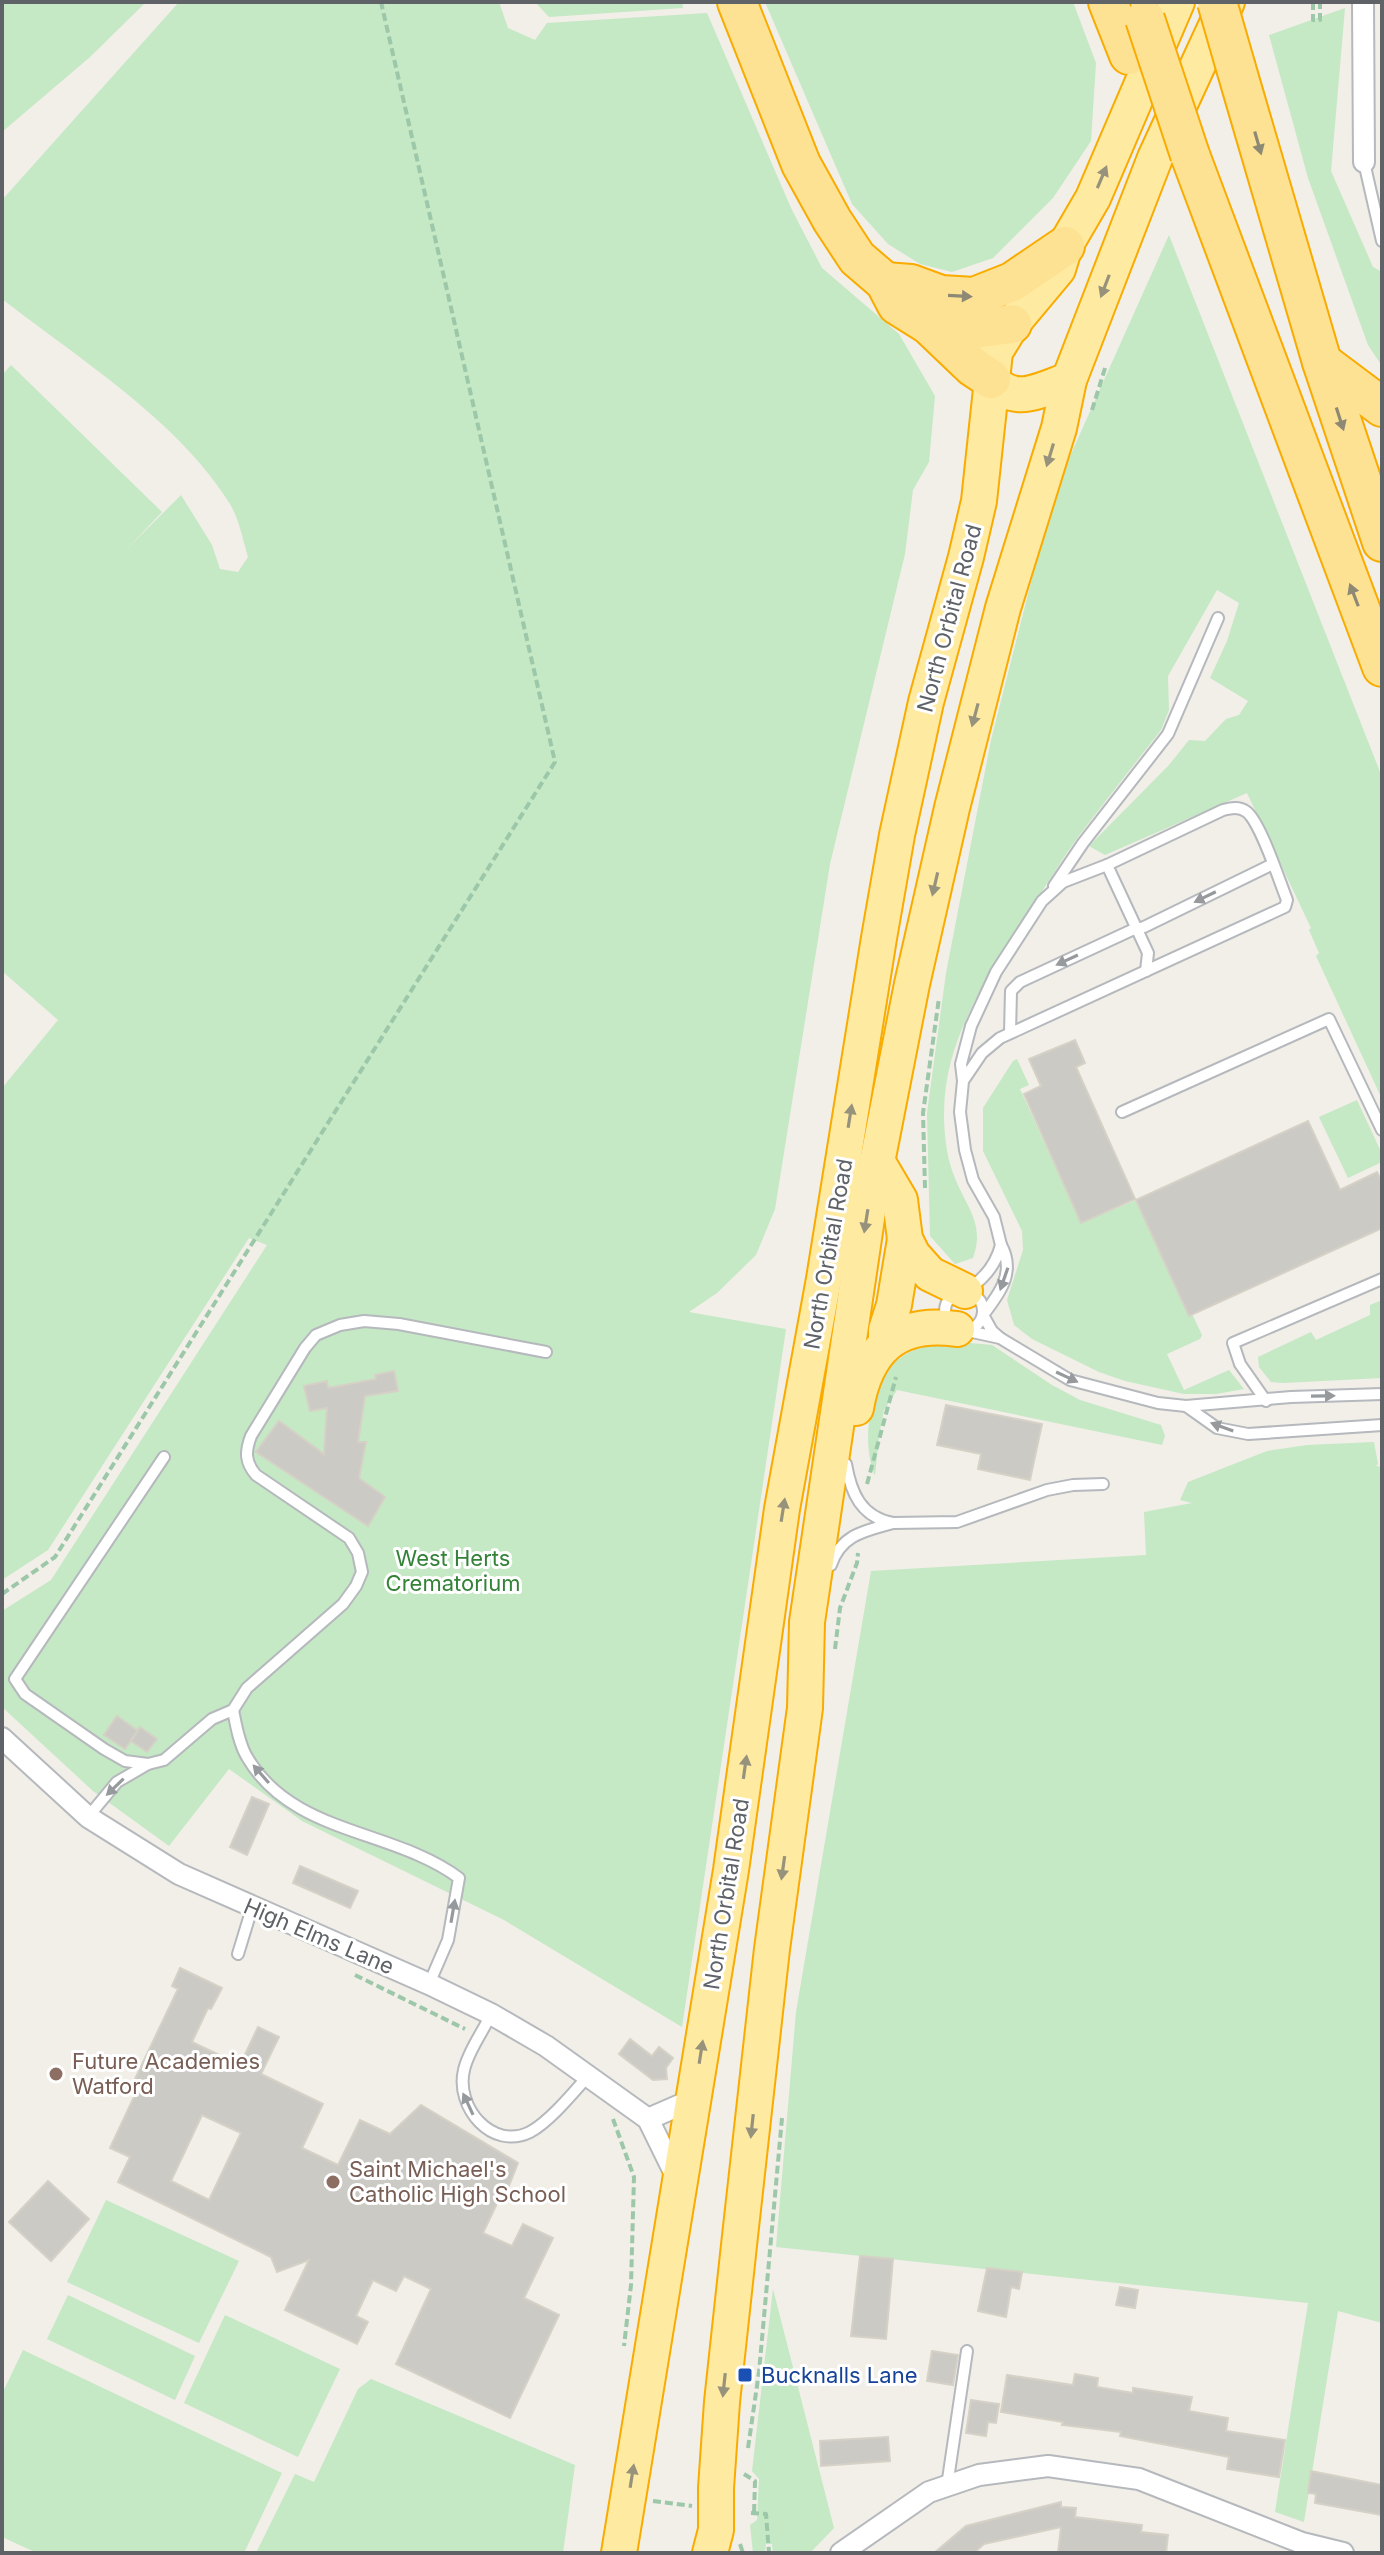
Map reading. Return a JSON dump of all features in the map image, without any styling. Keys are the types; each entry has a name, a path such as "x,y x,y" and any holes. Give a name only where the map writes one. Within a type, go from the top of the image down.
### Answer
{"highway":[{"path":"737,2 801,164 857,258 885,282 897,305 929,325 973,367 1008,393 1017,395 1069,380"},
{"path":"1108,2 1129,55 1184,169 1274,382 1382,667"},
{"path":"1217,2 1322,362 1382,542"},
{"name":"North Orbital Road","path":"711,2535 723,2387 772,1949 805,1708 807,1622 877,1161 912,984 967,745 1003,608 1059,428 1069,380 1155,158 1227,2"},
{"path":"1154,8 1184,169"},
{"name":"North Orbital Road","path":"619,2553 731,1870 782,1509 822,1294 889,879 926,702 979,501 995,352 1012,324 1058,269 1065,246 1093,198 1154,8"},
{"path":"885,282 911,284 941,295 974,297 1012,282 1065,246"},
{"path":"929,325 974,329 1012,324"},
{"path":"1322,362 1382,407"},
{"path":"877,1161 900,1200 905,1239 886,1343"},
{"path":"805,1708 863,1374 886,1343 906,1332 967,1316 942,1282 922,1267 905,1239"}],"street":[{"path":"1363,2 1364,162"},
{"name":"High Elms Lane","path":"2,1738 88,1817 179,1874 429,1984 491,2014 546,2046 648,2119 680,2184"},
{"path":"648,2119 694,2099"},
{"path":"841,2553 929,2492 979,2475 1048,2466 1139,2479 1302,2543 1343,2553"}],"lane":[{"path":"1364,162 1382,241"},
{"path":"967,1316 999,1295 1009,1267 994,1217 973,1180 965,1150 960,1112 961,1064 971,1026 996,972 1050,891 1083,843 1168,734 1218,618"},
{"path":"963,1081 991,1044 1010,1033 1285,907 1287,900 1255,822 1246,810 1235,807 1063,882 1050,891"},
{"path":"1010,1033 1010,998 1015,986 1273,864"},
{"path":"1107,865 1148,953 1146,971"},
{"path":"1122,1112 1329,1019 1382,1130"},
{"path":"967,1316 1001,1245"},
{"path":"1266,1401 1240,1364 1233,1343 1382,1279"},
{"path":"967,1316 1000,1338"},
{"path":"967,1316 1070,1380 1134,1399 1186,1406 1291,1397 1382,1394"},
{"path":"88,1817 117,1782 148,1764 164,1760 212,1719 233,1710 247,1688 343,1604 362,1572 358,1553 349,1538 256,1475 247,1465 246,1450 251,1436 316,1335 340,1325 364,1321 399,1324 546,1352"},
{"path":"1186,1406 1217,1428 1248,1434 1382,1425"},
{"path":"148,1764 125,1761 104,1749 25,1694 15,1679 164,1457"},
{"path":"846,1464 852,1493 863,1508 873,1517 893,1523"},
{"path":"829,1570 838,1547 870,1529 893,1523 957,1522 1047,1490 1103,1484"},
{"path":"233,1710 246,1756 262,1778 299,1809 345,1830 438,1862 459,1878 448,1940 429,1984"},
{"path":"238,1954 252,1908"},
{"path":"491,2014 464,2070 462,2090 468,2108 479,2123 497,2134 514,2137 531,2132 588,2076"},
{"path":"947,2486 967,2351"}],"path":[{"path":"2,1594 55,1557 555,762 381,2"},
{"path":"1313,2 1313,20 1320,20 1320,2"},
{"path":"348,1972 480,2036"},
{"path":"612,2116 634,2177 631,2285 623,2352"},
{"path":"744,2474 755,2481 753,2513 766,2514 769,2553"},
{"path":"651,2500 711,2535"}],"green space":[{"path":"2,2 146,2 90,57 2,132"},
{"name":"West Herts Crematorium","path":"179,2 499,2 508,28 535,40 547,23 707,13 791,208 822,268 899,334 935,396 929,462 913,490 905,554 830,864 775,1209 756,1255 717,1293 689,1312 786,1329 682,2027 504,1920 302,1821 229,1769 169,1846 93,1791 2,1707 2,1611 51,1580 267,1245 249,1238 48,1550 2,1580 2,1088 58,1020 2,971 2,375 11,365 162,512 126,550 181,495 212,545 220,569 238,572 248,557 230,504 184,445 125,392 2,299 2,200"},
{"path":"535,2 682,2 683,8 549,17"},
{"path":"765,2 1073,2 1096,63 1091,141 1053,198 993,258 952,272 920,264 888,244 852,204"},
{"path":"1345,8 1331,171 1373,267 1382,272 1382,366 1368,345 1308,178 1269,35"},
{"path":"1169,235 1382,777 1382,1099 1316,956 1319,953 1309,930 1311,928 1247,793 1105,855 1089,846 1169,765 1189,740 1205,741 1226,719 1239,715 1248,701 1210,678 1227,641 1239,603 1217,590 1168,676 1169,710 1161,730 1064,857 996,963 960,1035 946,1086 945,1135 951,1166 972,1214 977,1234 973,1258 955,1264 930,1236 927,1113 946,973 991,740 1054,492"},
{"path":"1017,1059 1029,1085 1020,1089 1081,1223 1136,1200 1188,1315 1192,1314 1202,1335 1200,1339 1167,1354 1184,1390 1229,1370 1244,1389 1216,1394 1184,1394 1125,1381 1099,1372 1032,1339 1014,1325 1007,1300 1023,1250 1022,1231 983,1151 983,1108"},
{"path":"1357,1100 1382,1154 1382,1162 1348,1178 1319,1117"},
{"path":"1382,1300 1382,1378 1271,1382 1259,1367 1258,1357 1311,1332 1316,1340 1370,1315 1370,1305"},
{"path":"948,1341 992,1345 1080,1400 1161,1425 1165,1436 1162,1445 897,1390 884,1410 875,1476 869,1456 868,1428 876,1389 883,1376 903,1356 916,1349"},
{"path":"1374,1442 1376,1466 1382,1467 1382,2323 1338,2311 1304,2522 1275,2512 1308,2303 776,2247 796,2012 871,1571 1146,1555 1144,1512 1192,1503 1180,1500 1188,1482 1267,1451 1307,1445"},
{"path":"106,2200 239,2261 199,2343 67,2282"},
{"path":"773,2289 834,2528 810,2553 773,2553 772,2544 766,2544 765,2553 753,2553 750,2525 757,2520 759,2479 752,2471"},
{"path":"68,2295 195,2356 175,2400 47,2339"},
{"path":"225,2315 340,2369 298,2457 184,2403"},
{"path":"23,2350 282,2473 244,2553 37,2553 2,2537 2,2394"},
{"path":"371,2379 575,2465 563,2553 256,2553 295,2474 314,2482 358,2389"}],"building":[{"path":"1075,1040 1085,1063 1076,1067 1135,1199 1081,1223 1024,1094 1041,1086 1029,1059"},
{"path":"1308,1121 1340,1190 1377,1172 1382,1182 1382,1228 1189,1316 1136,1200"},
{"path":"394,1371 398,1391 365,1396 358,1442 366,1442 359,1478 385,1497 368,1526 256,1452 279,1421 324,1454 327,1408 310,1411 304,1386 327,1381 328,1388 376,1379 375,1375"},
{"path":"946,1405 1042,1424 1030,1480 978,1469 981,1454 937,1445"},
{"path":"117,1716 138,1731 125,1749 104,1735"},
{"path":"140,1727 157,1739 147,1752 131,1741"},
{"path":"252,1797 269,1804 247,1855 230,1847"},
{"path":"300,1866 358,1891 350,1908 293,1883"},
{"path":"180,1968 222,1988 211,2009 208,2008 192,2042 240,2065 258,2027 279,2037 261,2074 323,2104 302,2148 338,2165 360,2120 390,2134 421,2105 518,2163 505,2196 501,2195 483,2233 512,2246 523,2224 553,2238 524,2298 559,2315 510,2418 396,2364 431,2289 404,2276 396,2291 373,2280 356,2316 368,2322 357,2344 285,2310 309,2260 277,2272 271,2257 118,2182 130,2157 110,2148 140,2084 134,2081 178,1989 172,1986","holes":["202,2115 241,2133 209,2200 171,2181"]},
{"path":"630,2039 652,2056 659,2047 673,2058 666,2068 667,2079 653,2080 619,2054"},
{"path":"48,2181 89,2219 51,2261 9,2222"},
{"path":"860,2256 893,2259 886,2339 851,2336"},
{"path":"987,2268 1022,2272 1019,2289 1011,2287 1006,2317 978,2311"},
{"path":"1120,2287 1138,2290 1135,2308 1116,2305"},
{"path":"932,2351 958,2355 953,2385 927,2381"},
{"path":"1075,2374 1098,2378 1097,2387 1133,2393 1133,2388 1192,2397 1189,2411 1228,2418 1226,2431 1285,2440 1279,2477 1227,2469 1229,2457 1120,2436 1121,2432 1062,2425 1063,2422 1001,2412 1007,2375 1073,2385"},
{"path":"971,2400 999,2404 996,2423 988,2422 986,2436 966,2433"},
{"path":"888,2437 890,2461 821,2466 820,2441"},
{"path":"1311,2471 1382,2485 1382,2515 1315,2503 1316,2494 1308,2493"},
{"path":"1061,2502 1061,2507 1076,2508 1075,2517 1142,2525 1141,2532 1168,2535 1166,2553 1058,2553 1061,2527 984,2544 974,2553 934,2553 966,2526"}],"place":[{"name":"Future Academies Watford","path":"56,2074"},
{"name":"Saint Michael's Catholic High School","path":"333,2182"},
{"name":"Bucknalls Lane","path":"745,2375"}]}
